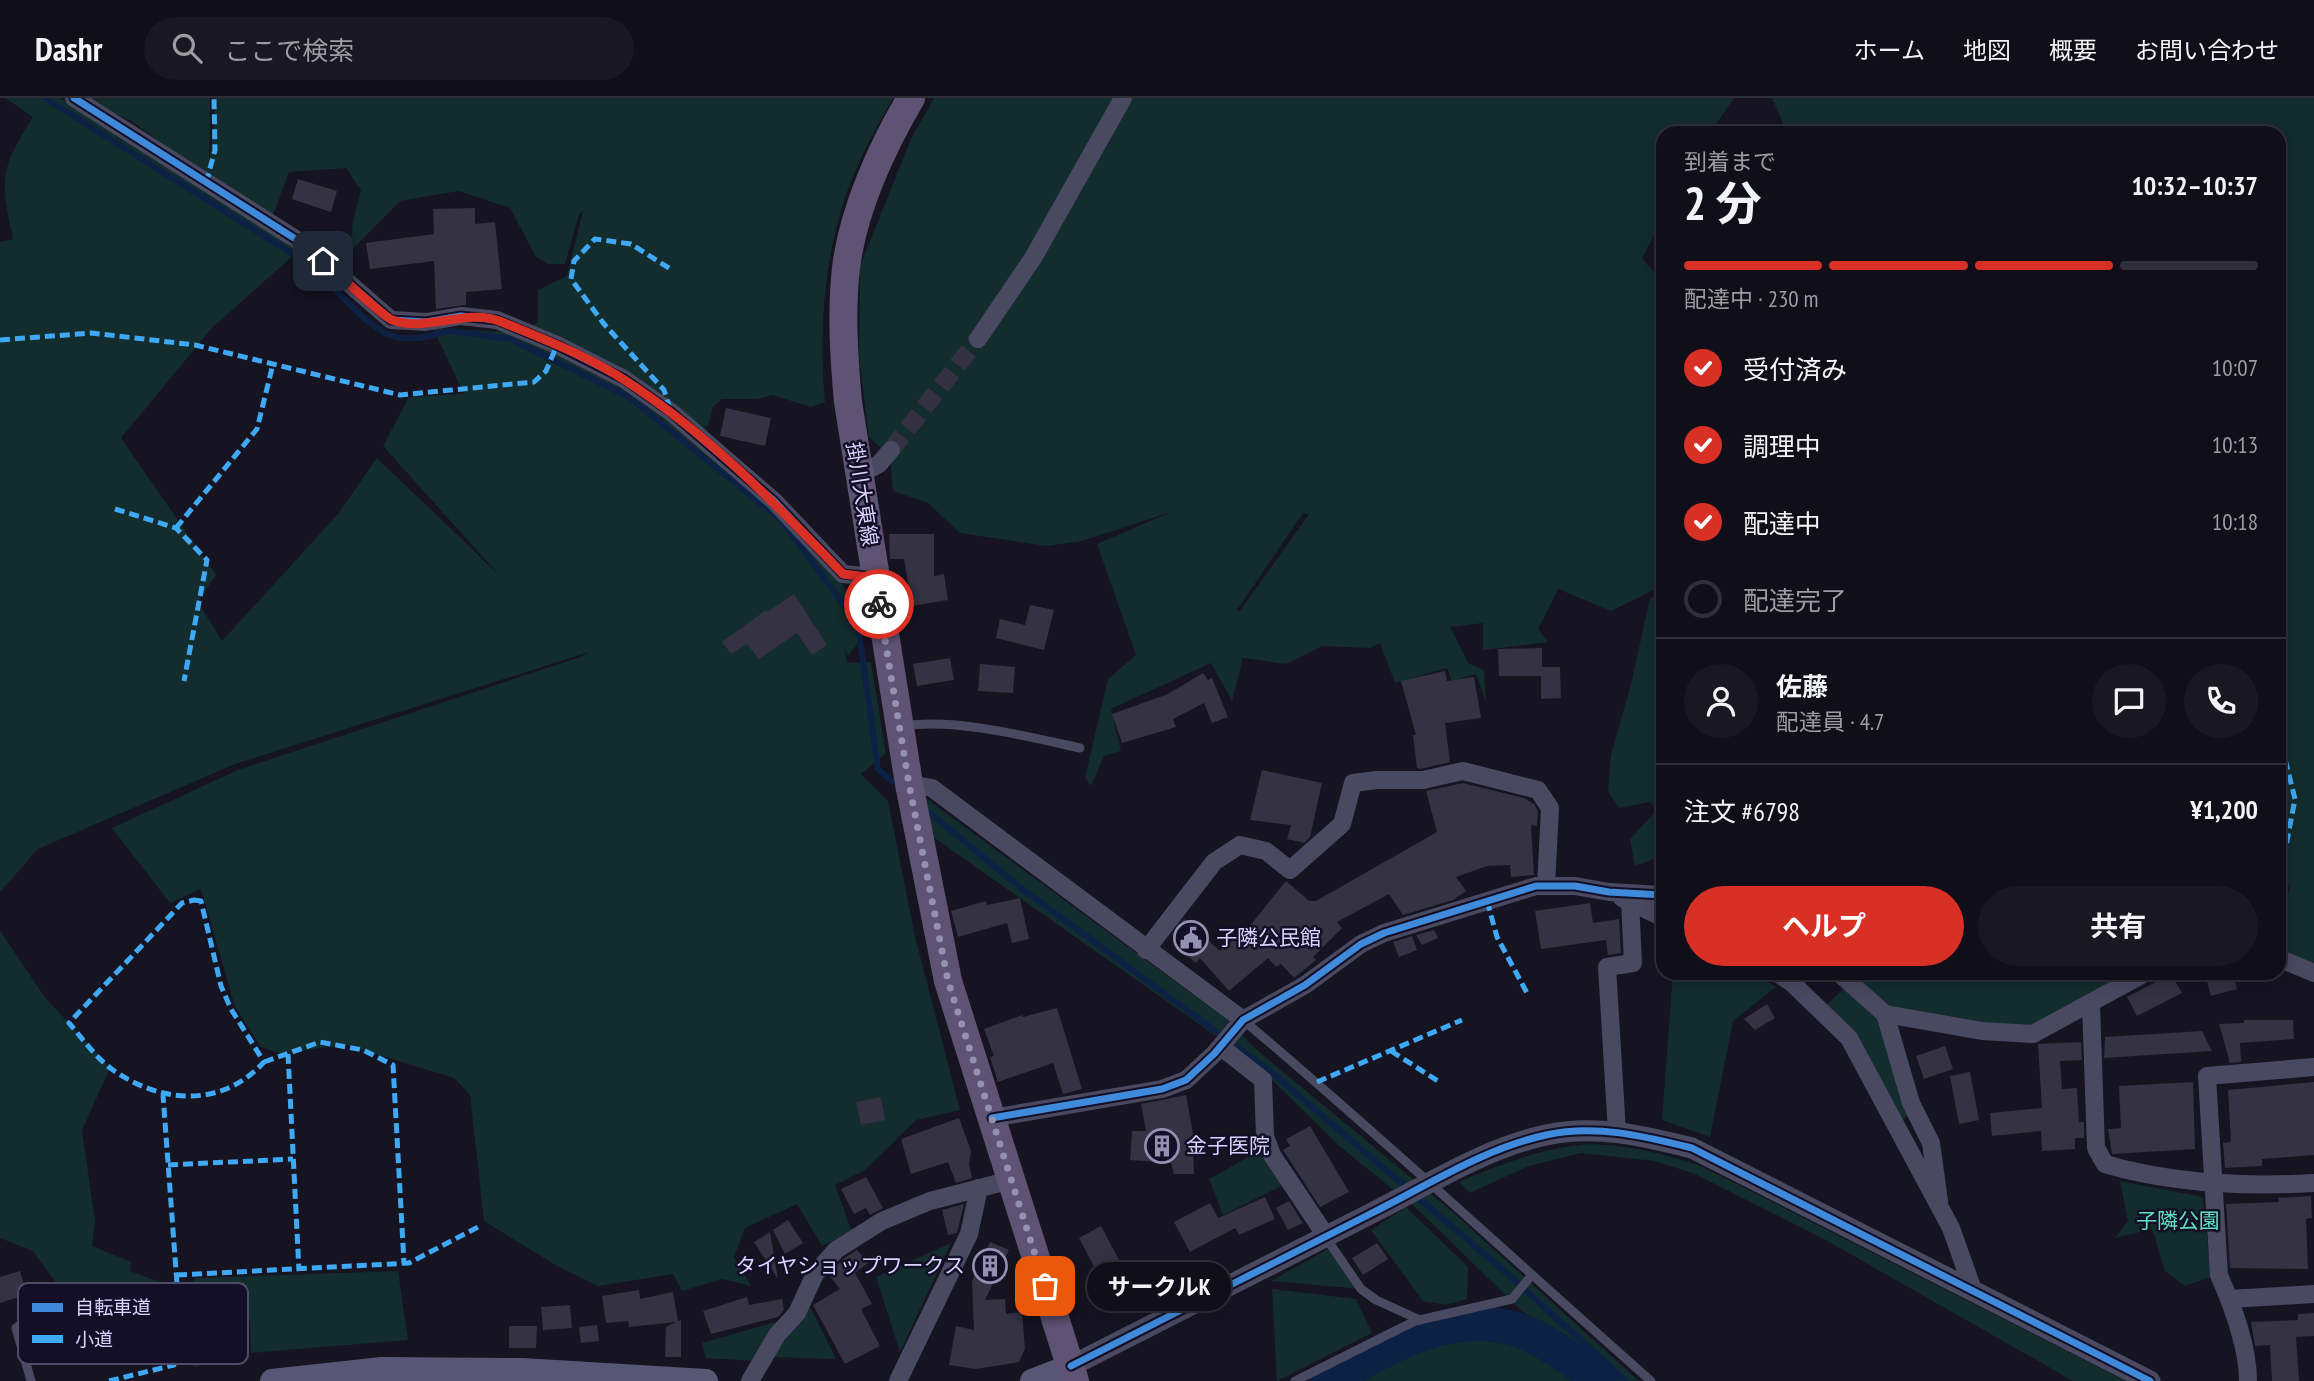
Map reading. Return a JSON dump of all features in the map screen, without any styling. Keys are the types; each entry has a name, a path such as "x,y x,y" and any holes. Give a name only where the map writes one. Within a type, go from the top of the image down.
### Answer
{"main road":[{"name":"掛川大東線","path":"911,98 895,126 863,204 846,266 844,360 858,475 909,784 948,981 1073,1374"},
{"path":"272,1381 382,1369 522,1370 706,1381"},
{"path":"1032,1381 1073,1374"}],"street":[{"path":"74,98 305,245 391,320 426,322 461,316 497,320 558,345 624,379 671,412 774,501 843,574 875,578"},
{"path":"978,339 1034,258 1123,98"},
{"path":"858,475 879,464 891,450"},
{"path":"1146,950 1214,862 1240,845 1266,851 1290,870 1342,824 1353,783 1423,780 1463,771 1538,790 1550,808 1546,886"},
{"path":"909,784 932,788 1239,1023"},
{"path":"992,1118 1162,1089 1186,1080 1222,1045 1239,1023 1305,985 1361,944 1511,893 1546,886 1656,895"},
{"path":"1609,892 1656,914"},
{"path":"1617,1132 1607,967 1633,963 1630,901"},
{"path":"2286,961 2314,973"},
{"path":"1788,980 1849,1038 1951,1228 1973,1290"},
{"path":"1847,980 1885,1014 1982,1031 2033,1034 2133,980"},
{"path":"2091,1005 2096,1148 2105,1164 2213,1184 2254,1186 2314,1183"},
{"path":"1885,1014 1911,1102 1931,1143 1941,1213"},
{"path":"1222,1045 1263,1080 1265,1136 1272,1155 1325,1236"},
{"path":"2248,1381 2248,1367 2230,1299 2219,1275 2207,1076 2314,1067"},
{"path":"1073,1374 1427,1183 1507,1147 1545,1135 1583,1130 1617,1132 1692,1148 1808,1210 1973,1290 2150,1381"},
{"path":"750,1381 777,1335 797,1313 815,1274 836,1250 882,1221 930,1201 1011,1180"},
{"path":"898,1381 969,1234 979,1188"},
{"path":"2230,1299 2314,1294"}],"lane":[{"path":"899,727 921,724 1017,734 1080,748"},
{"path":"1239,1023 1427,1183 1651,1381"},
{"path":"1325,1236 1361,1289 1376,1300 1420,1320"},
{"path":"1295,1381 1420,1320 1512,1299 1531,1276"},
{"path":"26,1364 31,1381"}],"green space":[{"path":"5,98 60,98 272,233 305,245 211,329 121,438 216,575 198,602 222,641 338,514 377,458 499,575 383,446 409,397 464,394 433,328 524,333 538,322 538,290 567,276 583,211 579,214 565,264 548,264 536,257 510,208 459,191 400,201 350,252 353,221 361,190 346,168 289,172 270,223 130,120 80,98 210,98 209,163 215,116 213,98 893,98 858,165 838,221 831,251 824,312 825,402 811,407 772,395 757,399 722,399 713,407 708,426 704,426 726,459 731,482 769,495 840,578 863,637 848,656 845,650 847,663 871,662 886,754 861,774 888,801 915,937 960,1110 916,1120 865,1170 835,1185 852,1232 822,1246 797,1204 745,1228 734,1257 751,1286 722,1279 682,1291 673,1274 598,1286 557,1266 484,1221 470,1095 454,1078 346,1045 280,1053 261,1047 235,1007 201,889 170,903 112,828 238,770 589,652 235,764 38,849 0,892 0,242 13,239 6,202 6,175 14,150 33,117"},
{"path":"934,98 1734,98 1715,126 1656,126 1656,232 1642,258 1656,275 1656,589 1611,611 1558,589 1538,629 1548,642 1483,650 1483,623 1450,627 1468,663 1484,670 1486,702 1476,674 1452,681 1447,668 1395,683 1380,643 1370,648 1322,646 1286,664 1243,658 1232,701 1211,663 1111,709 1121,751 1104,756 1091,786 1085,778 1108,679 1136,655 1097,544 1171,512 1082,541 1046,546 960,533 928,503 893,491 890,457 869,437 859,356 860,266 911,139","holes":["1303,513 1309,514 1240,611 1237,610"]},
{"path":"1772,98 2314,98 2314,970 2286,954 2286,899 2290,889 2286,878 2286,126 1784,126"},
{"path":"1656,596 1656,809 1650,802 1619,808 1608,791 1611,755 1631,684 1650,598"},
{"path":"927,799 1225,1018 1258,1051 1455,1214 1639,1381 1593,1381 1560,1340 1522,1311 1417,1209 1338,1145 1269,1077 1226,1043 929,834"},
{"path":"1656,811 1656,858 1635,866 1630,839"},
{"path":"0,931 44,996 110,1068 82,1130 95,1221 92,1246 131,1262 130,1271 163,1283 56,1283 33,1251 0,1238"},
{"path":"1672,980 1708,980 1702,987 1710,980 1764,980 1776,987 1733,1021 1710,1137 1662,1120"},
{"path":"1847,980 2131,980 2037,1032 1885,1014"},
{"path":"1845,987 1879,1014 1910,1114 1898,1122 1827,1005"},
{"path":"1590,1144 1647,1151 1703,1167 2126,1381 2073,1381 1824,1239 1695,1174 1655,1161 1581,1153 1529,1166 1470,1193 1459,1182 1523,1157"},
{"path":"1261,1150 1285,1184 1223,1215 1209,1179"},
{"name":"子隣公園","path":"2120,1181 2203,1197 2211,1277 2185,1286 2165,1271 2152,1229 2115,1238 2128,1221"},
{"path":"1406,1207 1468,1267 1467,1299 1446,1305 1423,1301 1371,1230"},
{"path":"951,1243 900,1352 876,1277"},
{"path":"1335,1245 1361,1289 1271,1281"},
{"path":"398,1271 408,1340 251,1353 248,1283 192,1283 195,1278"},
{"path":"1272,1289 1356,1299 1372,1333 1277,1381"},
{"path":"810,1307 836,1359 772,1357"},
{"path":"779,1321 754,1361 706,1358 702,1343"},
{"path":"1455,1330 1515,1337 1583,1381 1350,1381"}],"building":[{"path":"298,179 337,191 331,212 292,199"},
{"path":"475,208 475,224 495,222 502,289 466,292 466,305 436,309 434,261 370,269 366,243 434,234 433,209"},
{"path":"726,408 771,418 765,446 720,436"},
{"path":"889,534 934,534 934,576 944,574 948,600 912,606 904,559 890,559"},
{"path":"794,594 827,645 812,655 797,633 759,659 747,644 731,654 722,642 766,610 767,612"},
{"path":"1030,605 1054,610 1044,650 996,638 1000,619 1025,625"},
{"path":"1542,648 1542,667 1560,667 1561,698 1541,699 1541,676 1499,676 1498,649"},
{"path":"950,658 954,680 917,686 913,664"},
{"path":"980,664 1015,667 1013,693 978,691"},
{"path":"1445,671 1447,681 1474,677 1481,718 1445,723 1450,762 1420,769 1417,768 1413,735 1416,735 1401,681"},
{"path":"1203,673 1208,680 1212,678 1228,717 1212,723 1204,703 1173,719 1176,727 1122,743 1112,714 1168,694"},
{"path":"1262,770 1322,783 1310,837 1304,843 1287,839 1291,825 1250,820"},
{"path":"1463,783 1524,798 1534,804 1538,811 1537,826 1531,825 1534,875 1511,877 1510,865 1487,866 1456,877 1466,891 1453,900 1403,915 1389,894 1337,922 1342,928 1313,957 1316,960 1294,978 1281,964 1276,967 1268,958 1229,991 1200,958 1196,963 1181,950 1184,944 1172,935 1184,919 1220,951 1248,928 1286,881 1309,901 1316,901 1437,832 1426,791"},
{"path":"1020,898 1029,939 1012,943 1007,923 958,937 951,911 986,901 987,905"},
{"path":"1590,903 1593,923 1619,919 1621,953 1608,955 1606,940 1541,949 1535,911"},
{"path":"1434,930 1438,938 1422,945 1416,935"},
{"path":"1412,936 1417,950 1399,957 1393,942"},
{"path":"2160,980 2174,980 2182,993 2137,1016 2127,997"},
{"path":"2207,980 2235,980 2237,989 2211,996"},
{"path":"1767,1004 1775,1018 1755,1030 1744,1019"},
{"path":"1057,1008 1082,1089 1063,1094 1053,1063 998,1082 990,1057 994,1056 984,1029 1022,1015 1023,1017"},
{"path":"2244,1020 2293,1020 2294,1039 2240,1043 2241,1062 2230,1063 2219,1024 2244,1023"},
{"path":"2202,1031 2212,1051 2104,1058 2105,1037"},
{"path":"2081,1042 2082,1060 2060,1061 2062,1089 2077,1088 2079,1122 2084,1122 2084,1138 2075,1138 2075,1149 2042,1151 2041,1131 1992,1136 1990,1113 2042,1108 2038,1044"},
{"path":"1945,1046 1953,1069 1924,1079 1916,1056"},
{"path":"1970,1072 1979,1120 1959,1124 1950,1076"},
{"path":"2193,1082 2195,1149 2112,1154 2108,1129 2121,1128 2119,1086"},
{"path":"2314,1082 2314,1155 2262,1159 2262,1166 2225,1168 2223,1143 2231,1142 2228,1090"},
{"path":"1186,1095 1193,1134 1194,1174 1174,1174 1171,1163 1130,1160 1132,1131 1146,1131 1141,1104"},
{"path":"881,1097 885,1120 861,1125 856,1102"},
{"path":"959,1118 971,1151 969,1165 972,1178 956,1183 948,1162 911,1174 901,1139"},
{"path":"1310,1126 1349,1192 1320,1207 1283,1150 1290,1146 1286,1139"},
{"path":"866,1177 883,1208 870,1215 866,1208 854,1214 841,1189"},
{"path":"2311,1196 2312,1218 2306,1219 2308,1269 2230,1268 2226,1204 2279,1202 2278,1198"},
{"path":"1265,1197 1275,1219 1239,1235 1235,1228 1190,1252 1174,1222 1210,1203 1218,1218"},
{"path":"1289,1201 1303,1223 1288,1230 1276,1208"},
{"path":"964,1204 957,1233 948,1235 942,1210"},
{"path":"788,1220 803,1243 785,1254 773,1230"},
{"path":"1101,1226 1128,1277 1106,1289 1079,1238"},
{"path":"770,1232 778,1279 754,1242"},
{"path":"990,1242 1009,1250 985,1300 1005,1299 1006,1314 1022,1312 1025,1349 1019,1362 976,1369 949,1365 956,1326 974,1330 972,1281"},
{"path":"1377,1243 1388,1259 1363,1275 1352,1258"},
{"path":"857,1250 868,1263 855,1273 872,1304 861,1309 880,1346 845,1364 813,1305 840,1289 829,1275 843,1259"},
{"path":"20,1271 24,1283 18,1283 18,1297 0,1303 0,1277"},
{"path":"639,1290 640,1299 673,1292 678,1321 681,1320 681,1357 665,1357 666,1327 676,1322 629,1327 628,1321 606,1323 602,1296"},
{"path":"747,1297 749,1305 782,1299 784,1310 778,1317 711,1334 703,1311"},
{"path":"570,1305 572,1328 543,1330 541,1307"},
{"path":"2314,1313 2314,1336 2296,1337 2299,1381 2272,1381 2270,1345 2255,1346 2251,1322 2298,1320 2298,1314"},
{"path":"597,1325 599,1341 581,1343 579,1327"},
{"path":"509,1326 537,1326 536,1348 509,1348"}],"waterway":[{"path":"45,98 307,263 364,318 384,333 399,338 420,338 451,331 510,339 629,397 781,520 852,616 859,633 878,769 892,781"},
{"path":"930,813 1021,888 1271,1072 1503,1270 1626,1381"},
{"path":"1328,1381 1419,1335 1467,1324 1492,1325 1529,1334 1561,1352 1601,1381"}],"tunnel":[{"path":"891,450 978,339"}],"marked path":[{"path":"206,183 215,150 214,98"},
{"path":"670,409 664,390 604,324 571,279 574,261 595,239 631,244 672,270"},
{"path":"0,340 92,333 195,345 400,395 534,382 546,371 557,345"},
{"path":"176,528 257,429 273,364"},
{"path":"115,509 176,528 207,560 184,681"},
{"path":"2286,763 2295,799 2286,846"},
{"path":"194,900 201,901 221,986 231,1009 264,1062 247,1077 211,1094 171,1095 151,1090 113,1070 69,1023 182,903 194,900"},
{"path":"1487,901 1497,937 1527,993"},
{"path":"1317,1082 1462,1020"},
{"path":"264,1062 320,1042 363,1050 393,1065 404,1263"},
{"path":"1391,1051 1441,1083"},
{"path":"288,1054 299,1271"},
{"path":"163,1095 177,1283"},
{"path":"168,1165 293,1159"},
{"path":"177,1275 409,1263 480,1226"},
{"path":"109,1381 174,1364"}],"cycle path":[{"path":"74,98 305,245 391,320 426,322 461,316 497,320 557,345 624,379 671,412 774,501 843,574 875,577"},
{"path":"992,1118 1162,1089 1186,1080 1214,1054 1243,1020 1305,985 1361,944 1384,933 1536,886 1575,886 1609,892 1656,895"},
{"path":"1071,1366 1479,1158 1546,1135 1601,1131 1692,1148 2150,1381"}],"way so far":[{"path":"879,604 909,784 948,981 1045,1286"}],"place":[{"name":"子隣公民館","path":"1191,938"},
{"name":"金子医院","path":"1162,1146"},
{"name":"タイヤショップワークス","path":"990,1266"},
{"name":"サークルK","path":"1045,1286"}],"route":[{"path":"323,261 391,320 426,322 461,316 497,320 558,345 624,379 671,412 774,501 843,574 875,578 879,604"}]}
